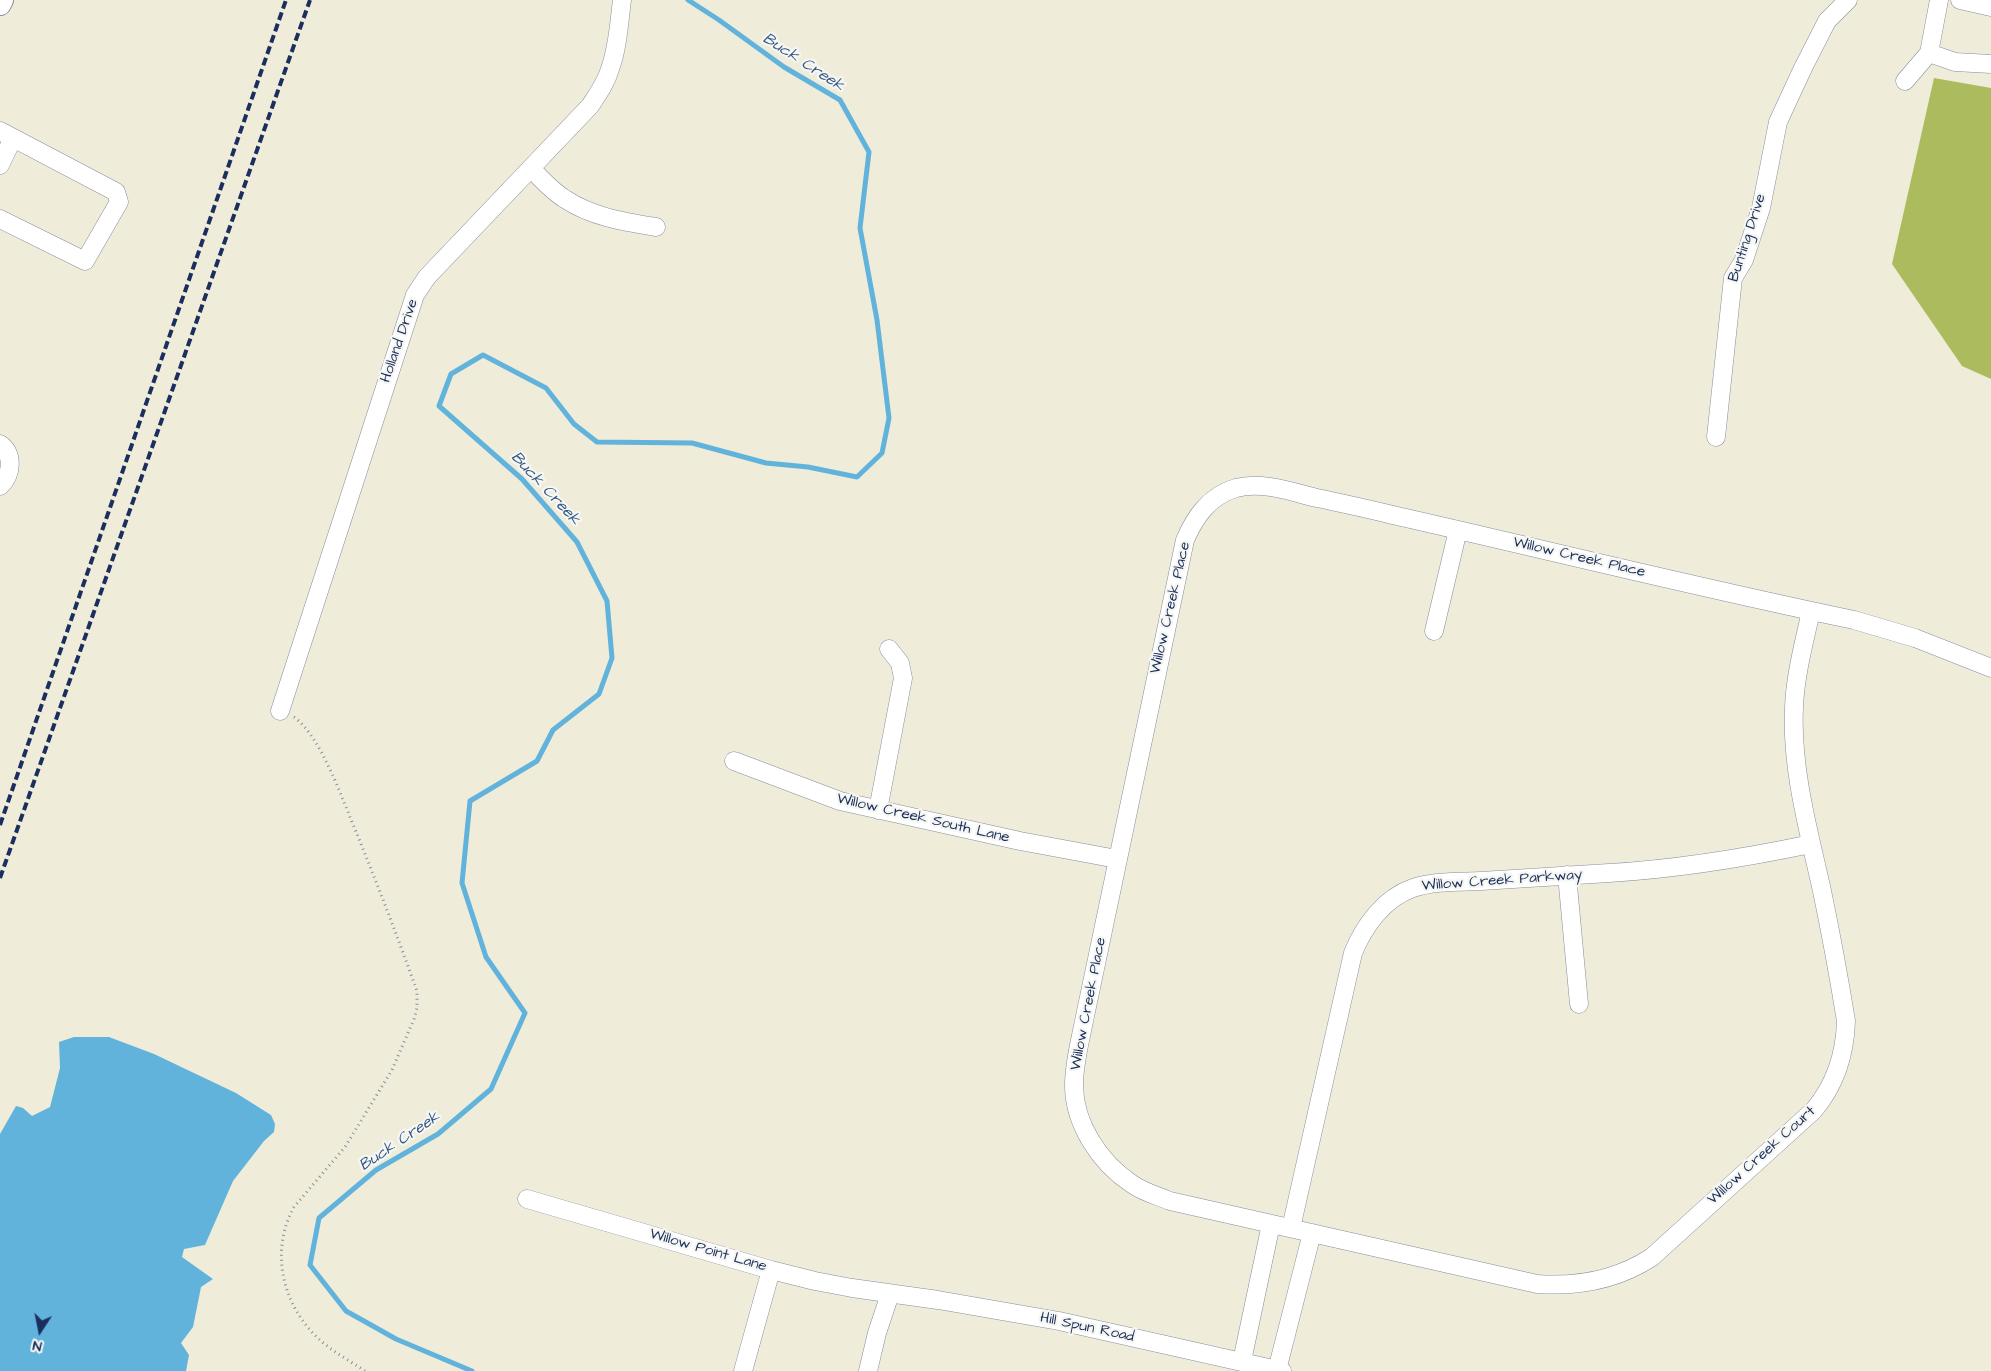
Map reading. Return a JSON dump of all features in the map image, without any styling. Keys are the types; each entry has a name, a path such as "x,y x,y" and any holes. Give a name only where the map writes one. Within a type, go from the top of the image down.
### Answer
{"main road":[{"path":"0,4 2,0"}],"street":[{"name":"Holland Drive","path":"280,711 415,295 426,277 590,106 603,86 615,53 622,0"},
{"name":"Bunting Drive","path":"1716,437 1733,278 1744,260 1761,208 1778,122 1827,21 1848,0"},
{"path":"1905,81 1929,53 1939,0"},
{"path":"1960,0 1991,7"},
{"path":"1929,53 1955,62 1991,64"},
{"path":"0,165 7,134 116,192 119,202 85,261 0,219"},
{"path":"531,168 549,187 565,199 586,210 623,222 656,227"},
{"path":"0,444 5,447 11,466 8,479 0,486"},
{"name":"Willow Creek Place","path":"1292,1228 1170,1201 1132,1185 1098,1152 1079,1115 1074,1086 1075,1069 1116,859 1185,540 1194,520 1207,504 1235,489 1252,486 1272,488 1854,620 1915,638 1991,668"},
{"path":"1434,632 1458,530"},
{"name":"Willow Creek Court","path":"1292,1228 1537,1284 1558,1286 1602,1280 1636,1268 1652,1257 1814,1110 1828,1091 1841,1060 1845,1042 1846,1022 1798,780 1794,709 1802,653 1811,611"},
{"path":"878,810 903,678 900,663 889,649"},
{"name":"Willow Creek South Lane","path":"734,761 818,794 878,810 1020,841 1116,859"},
{"name":"Willow Creek Parkway","path":"1292,1228 1353,953 1360,936 1372,918 1400,895 1420,886 1445,883 1692,866 1811,844"},
{"path":"1567,875 1579,1004"},
{"name":"Willow Point Lane","path":"527,1199 771,1270 852,1288 890,1294"},
{"path":"1242,1361 1271,1224"},
{"path":"1279,1370 1312,1233"},
{"path":"743,1371 771,1270"},
{"path":"868,1371 877,1333 890,1294"},
{"name":"Hill Spun Road","path":"890,1294 1059,1322 1279,1370"}],"path":[{"path":"280,711 296,718 310,733 334,780 393,925 417,991 417,1008 414,1019 392,1070 345,1147 294,1207 288,1217 282,1242 283,1278 287,1294 294,1307 320,1340 365,1371"}],"green space":[{"path":"1934,78 1991,88 1991,379 1962,366 1892,264"}],"water":[{"path":"74,1037 109,1037 154,1054 236,1093 271,1115 275,1124 274,1132 264,1141 233,1181 205,1245 184,1249 182,1257 213,1279 201,1287 193,1327 181,1343 189,1355 186,1371 0,1371 0,1134 16,1106 23,1108 32,1116 50,1107 60,1068 59,1042"}],"waterway":[{"name":"Buck Creek","path":"472,1371 396,1339 346,1311 310,1265 319,1218 376,1170 438,1134 491,1089 525,1013 486,957 462,883 470,801 537,761 553,730 599,694 612,658 607,601 577,542 522,479 439,406 451,374 483,355 546,388 574,424 597,442 692,443 766,463 808,467 857,477 882,453 889,418 877,320 860,228 869,152 840,100 784,67 688,0"}],"railway":[{"path":"0,825 286,0"},
{"path":"0,878 310,0"}]}
